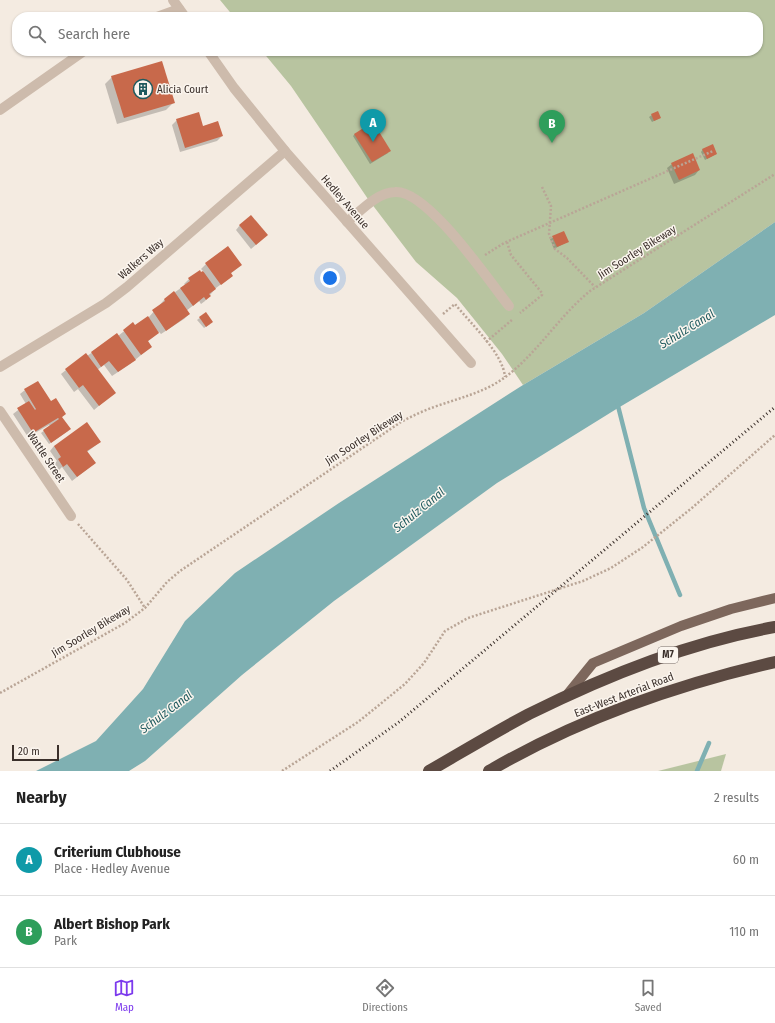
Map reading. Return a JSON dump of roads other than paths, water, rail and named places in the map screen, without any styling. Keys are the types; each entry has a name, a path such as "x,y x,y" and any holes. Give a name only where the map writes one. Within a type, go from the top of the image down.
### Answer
{"highway":[{"name":"East-West Arterial Road","path":"429,771 566,696 636,666 678,651 721,639 775,627"},
{"name":"East-West Arterial Road","path":"490,771 573,728 644,700 724,674 775,662"}],"main road":[{"name":"East-West Arterial Road","path":"566,696 593,663 681,626 731,609 775,598"}],"street":[{"path":"173,0 181,12"},
{"path":"0,110 77,56"},
{"name":"Hedley Avenue","path":"212,56 234,88 285,151 471,363"},
{"name":"Walkers Way","path":"0,367 112,299 285,151"},
{"path":"347,222 380,196 396,192 411,195 433,211 509,306"},
{"name":"Wattle Street","path":"0,411 71,516"}],"water":[{"name":"Schulz Canal","path":"775,222 775,315 618,408 497,483 334,601 242,675 145,761 129,771 36,771 96,741 143,689 185,621 235,573 339,503 523,385 644,313"}],"waterway":[{"path":"617,402 644,508 680,595"},
{"path":"697,771 709,743"}],"railway":[{"path":"330,771 399,722 775,407"}],"place":[{"name":"Alicia Court","path":"143,89"},
{"name":"Criterium Clubhouse","path":"373,142"},
{"name":"Albert Bishop Park","path":"552,143"}]}
